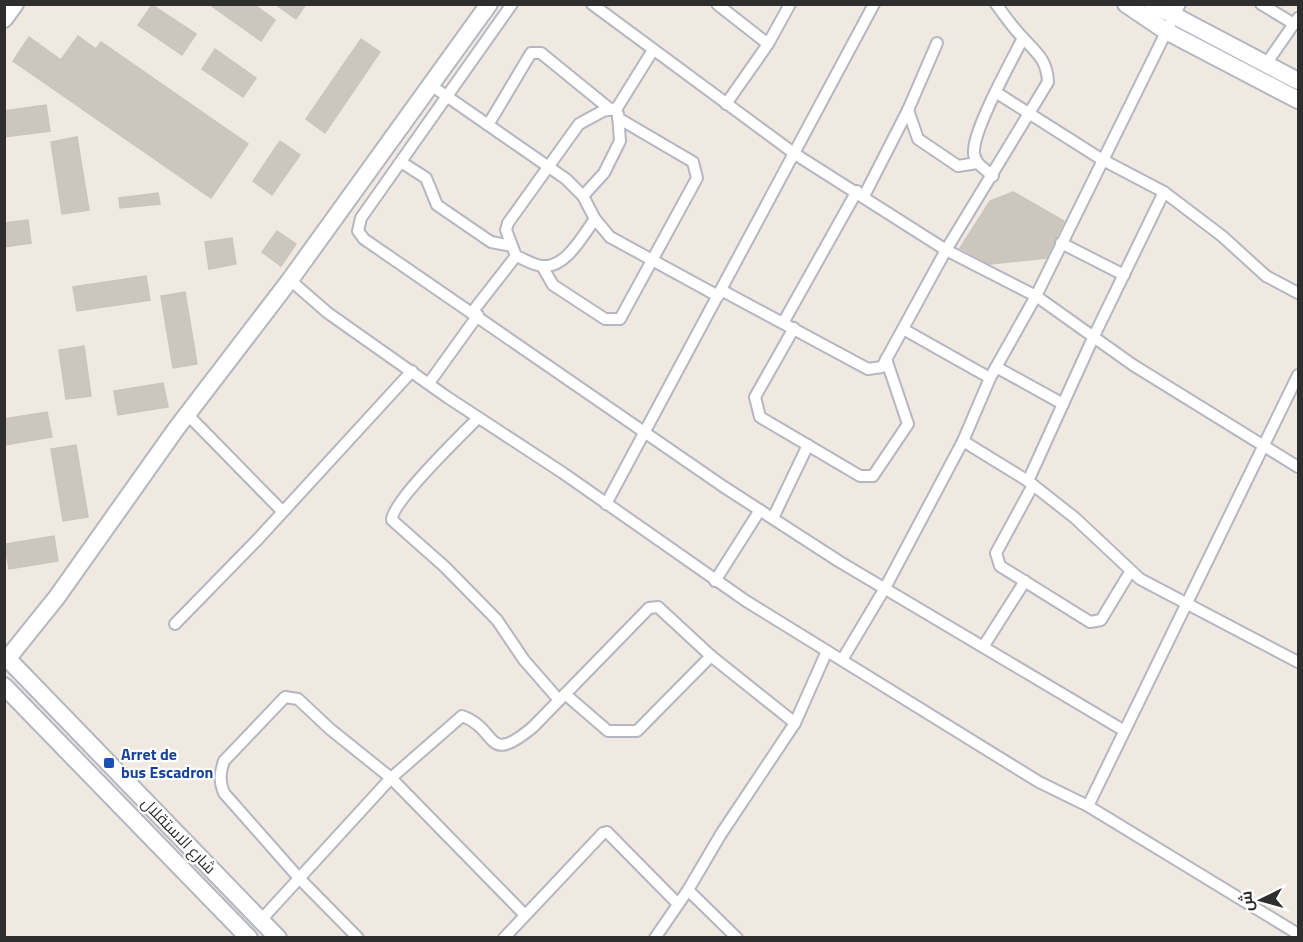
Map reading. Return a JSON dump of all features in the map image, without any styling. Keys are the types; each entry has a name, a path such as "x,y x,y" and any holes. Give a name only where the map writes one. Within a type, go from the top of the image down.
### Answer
{"street":[{"path":"4,19 15,4"},
{"path":"6,656 57,597 187,414 290,280 489,4"},
{"path":"512,4 361,218 358,231 364,239 773,519 1123,730"},
{"path":"592,4 795,154 946,250 1036,296 1093,338 1198,407 1299,467"},
{"path":"717,4 768,44"},
{"path":"726,104 768,44 790,4"},
{"path":"606,504 874,4"},
{"path":"432,86 566,179 583,196 595,219 610,237 654,261 783,322 868,369 882,367 946,250 1048,82 1048,69 1040,54 1023,38 996,4"},
{"path":"1126,4 1173,18 1299,81"},
{"path":"1152,4 1299,100"},
{"path":"1261,4 1296,21 1266,64"},
{"path":"842,660 885,588 963,441 990,378 1036,296 1101,159 1173,18"},
{"path":"993,176 977,163 974,152 978,134 1023,38"},
{"path":"783,322 909,110 937,43"},
{"path":"514,251 506,230 508,223 579,124 615,112 653,50"},
{"path":"488,125 531,53 542,53 615,112 693,162 697,178 621,319 605,320 552,285 542,266"},
{"path":"997,93 1101,159 1164,192 1222,236 1266,276 1299,293"},
{"path":"909,110 918,139 958,166 977,163"},
{"path":"583,196 604,173 620,141 615,112"},
{"path":"401,162 426,178 437,205 491,242 542,266 555,265 570,252 595,219"},
{"path":"1130,572 1101,620 1090,621 1000,566 996,553 1030,483 1093,338 1164,192"},
{"path":"1061,243 1124,275"},
{"path":"429,383 514,251"},
{"path":"290,280 328,313 715,581 1039,782 1088,806 1299,934"},
{"path":"794,328 755,397 760,417 860,476 873,476 908,424 886,359"},
{"path":"903,329 990,378"},
{"path":"996,367 1063,404"},
{"path":"175,624 412,371"},
{"path":"1088,806 1123,730 1299,375"},
{"path":"187,414 282,511"},
{"path":"478,418 408,492 392,512 392,520 445,567 497,620 524,660 562,697 608,731 638,731 711,656"},
{"path":"963,441 1030,483 1083,525 1130,572 1299,662"},
{"path":"773,519 808,446"},
{"path":"715,581 760,510"},
{"path":"983,647 1025,581"},
{"path":"261,920 391,778 458,718 465,717 495,742 507,746 533,727 649,608 663,608 711,656 795,723"},
{"path":"655,938 795,723 827,651"},
{"name":"شارع الاستقلال","path":"6,656 278,938"},
{"name":"شارع الاستقلال","path":"4,686 249,938"},
{"path":"358,938 299,878 224,793 220,773 224,761 285,697 298,699 330,729 391,778 525,915"},
{"path":"504,938 603,833 608,832 678,904"},
{"path":"688,890 736,938"}],"building":[{"path":"209,4 253,4 275,20 261,41"},
{"path":"275,4 306,4 296,19"},
{"path":"152,5 196,34 182,55 138,25"},
{"path":"78,36 96,49 101,42 248,144 211,198 13,61 29,37 61,60"},
{"path":"361,39 380,52 325,133 306,119"},
{"path":"215,49 256,78 243,97 202,69"},
{"path":"46,105 50,131 4,137 4,111"},
{"path":"77,137 89,210 62,214 51,142"},
{"path":"280,141 300,155 272,195 253,181"},
{"path":"1013,192 1064,221 1046,258 990,264 960,248 990,201"},
{"path":"158,193 160,204 120,208 119,198"},
{"path":"28,220 31,243 4,247 4,223"},
{"path":"277,231 296,244 281,266 262,252"},
{"path":"232,238 236,264 209,269 205,242"},
{"path":"146,276 150,300 77,311 73,287"},
{"path":"185,292 197,364 173,368 161,296"},
{"path":"84,346 91,396 66,399 59,350"},
{"path":"163,383 168,407 118,415 114,391"},
{"path":"47,412 52,437 4,445 4,419"},
{"path":"76,445 88,517 63,521 51,449"},
{"path":"54,536 58,561 9,569 5,544"}],"place":[{"name":"Arret de bus Escadron","path":"109,763"}]}
